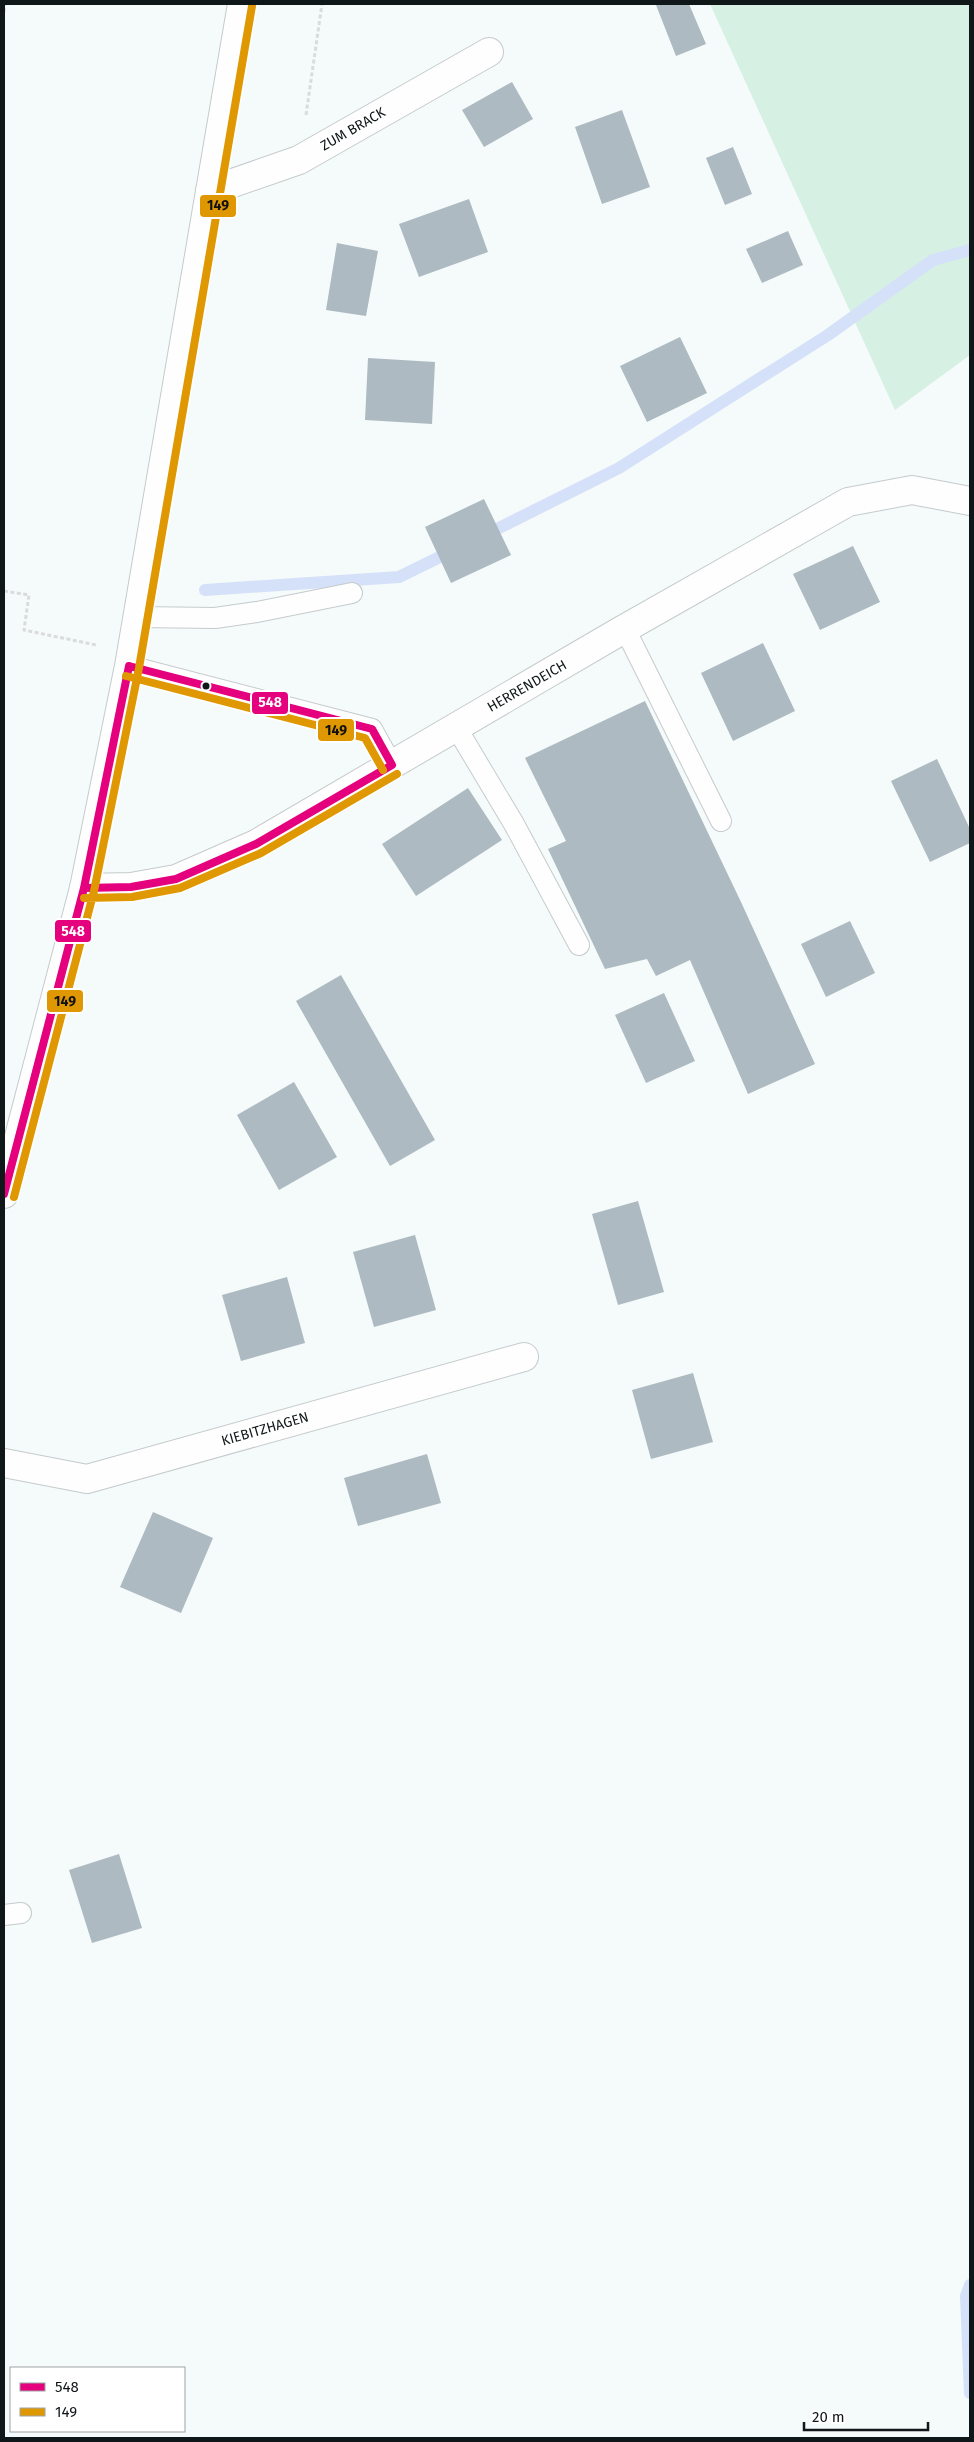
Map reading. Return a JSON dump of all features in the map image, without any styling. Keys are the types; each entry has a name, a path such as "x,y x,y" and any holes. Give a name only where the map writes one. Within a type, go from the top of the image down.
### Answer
{"street":[{"path":"4,1194 84,888 130,659 242,4"},
{"name":"ZUM BRACK","path":"210,191 299,160 489,52"},
{"name":"HERRENDEICH","path":"84,888 131,887 176,879 256,844 625,629 848,502 912,490 970,502"},
{"name":"KIEBITZHAGEN","path":"4,1463 87,1479 524,1357"}],"lane":[{"path":"137,617 215,618 257,612 352,593"},
{"path":"625,629 721,821"},
{"path":"130,659 372,728 392,765"},
{"path":"456,727 514,824 579,945"}],"path":[{"path":"4,12 5,4"},
{"path":"299,160 322,4"},
{"path":"4,591 29,595 24,630 130,659"}],"green space":[{"path":"710,4 970,4 970,355 895,410"}],"building":[{"path":"689,4 706,44 676,56 656,5"},
{"path":"512,82 533,119 484,147 462,110"},
{"path":"622,110 650,187 602,204 575,127"},
{"path":"733,147 752,194 725,205 706,158"},
{"path":"469,199 488,252 419,277 399,224"},
{"path":"788,231 803,265 762,283 746,249"},
{"path":"337,243 378,251 366,316 326,310"},
{"path":"680,337 707,393 647,422 620,366"},
{"path":"368,358 435,362 432,424 365,420"},
{"path":"484,499 511,555 451,583 425,527"},
{"path":"853,546 880,602 820,630 793,574"},
{"path":"763,643 795,711 733,741 701,673"},
{"path":"645,701 741,902 815,1064 748,1094 690,960 656,976 647,959 605,969 548,849 566,841 525,758"},
{"path":"937,759 970,829 970,843 930,862 891,781"},
{"path":"468,788 502,840 416,896 382,844"},
{"path":"850,921 875,973 826,997 801,944"},
{"path":"341,975 435,1140 390,1166 296,1001"},
{"path":"664,993 695,1061 646,1083 615,1015"},
{"path":"294,1082 337,1157 279,1190 237,1115"},
{"path":"638,1201 664,1292 618,1305 592,1214"},
{"path":"415,1235 436,1310 374,1327 353,1252"},
{"path":"287,1277 305,1343 241,1361 222,1295"},
{"path":"693,1373 713,1442 651,1459 632,1390"},
{"path":"427,1454 441,1503 358,1526 344,1478"},
{"path":"153,1512 213,1538 181,1613 120,1587"},
{"path":"119,1854 142,1928 92,1943 69,1870"}],"waterway":[{"path":"483,536 619,468 828,335 933,260 970,250"},
{"path":"205,590 399,577 454,550"},
{"path":"970,2285 966,2296 970,2393"}],"transit line":[{"name":"149","path":"14,1197 94,891 139,668 252,6"},
{"name":"548","path":"129,666 372,729 392,765"},
{"name":"548","path":"4,1194 84,888 129,666"},
{"name":"149","path":"126,676 365,738 383,770"},
{"name":"548","path":"84,888 131,887 176,879 256,844 392,765"},
{"name":"149","path":"84,898 132,897 180,888 261,853 397,774"}]}
